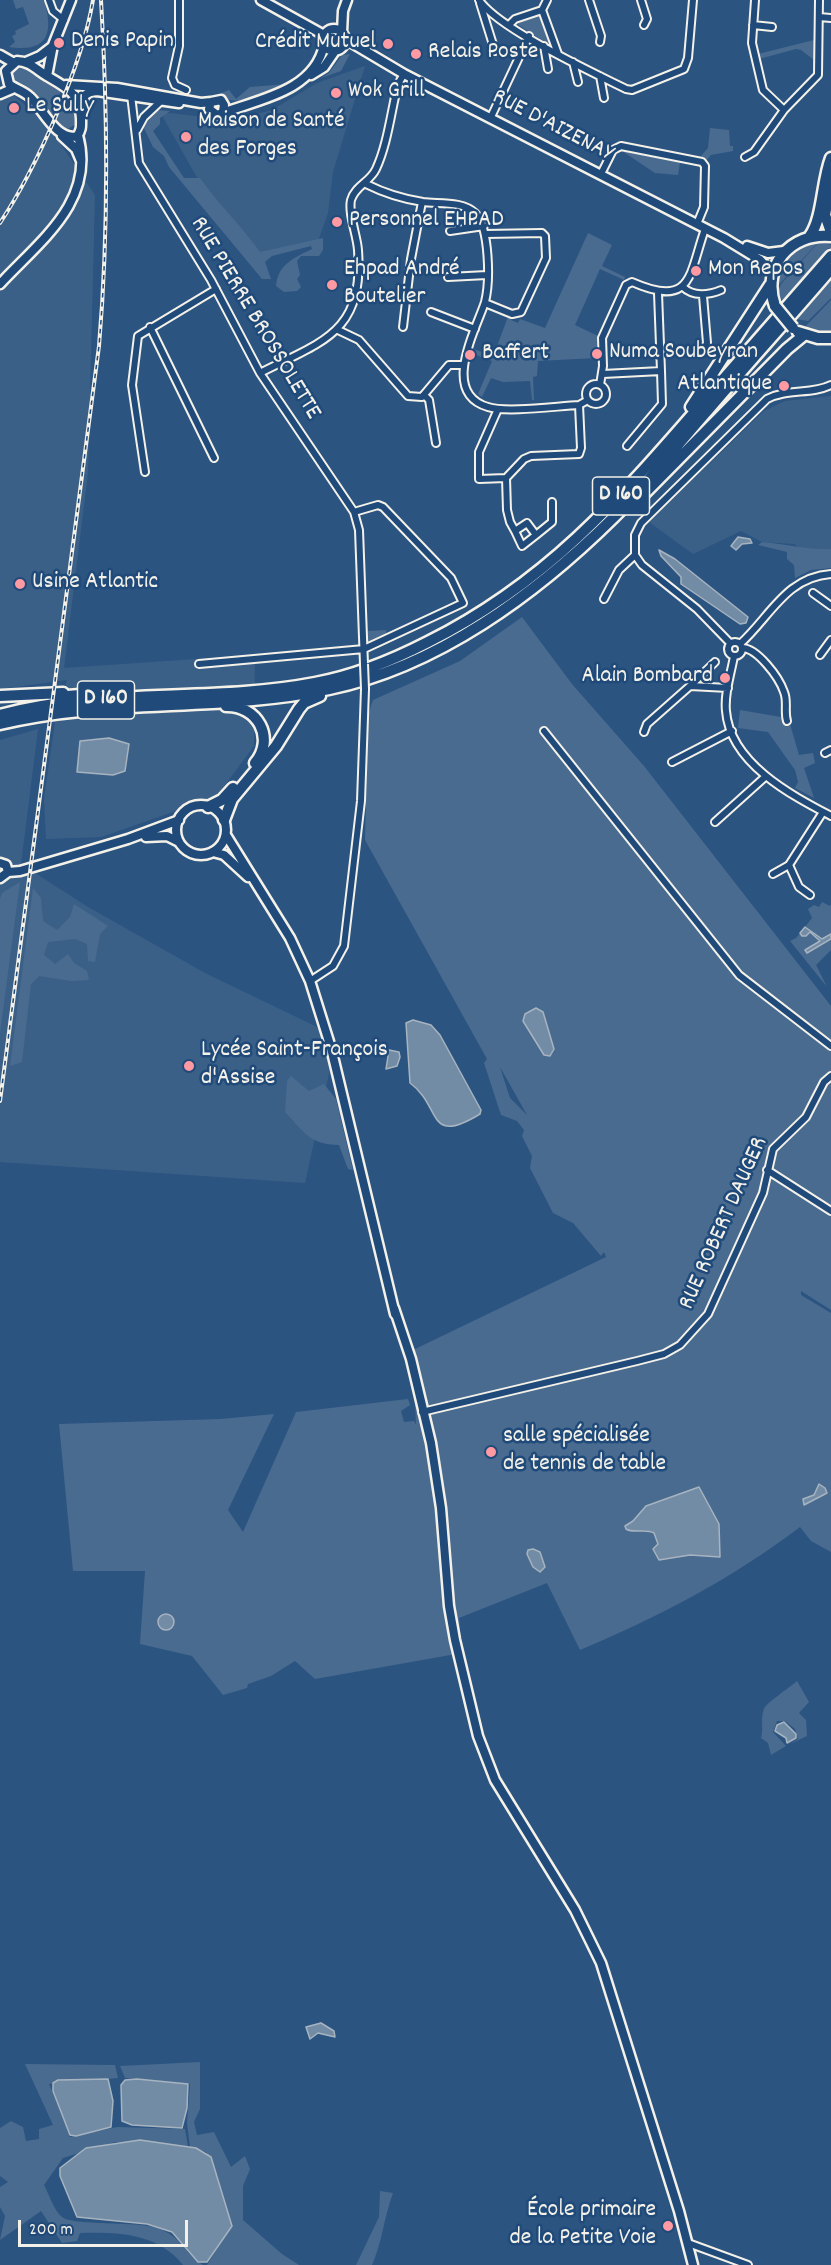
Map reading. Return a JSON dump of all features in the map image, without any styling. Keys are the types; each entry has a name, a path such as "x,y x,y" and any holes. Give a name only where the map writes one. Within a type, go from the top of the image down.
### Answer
{"highway":[{"path":"810,236 815,228 824,175 831,158"},
{"path":"830,338 804,335 793,328 775,306 770,285 772,273 784,252 810,236 831,234 825,215 831,182"},
{"name":"D 160","path":"0,724 62,712 211,698 312,684 385,662 467,621 555,565 617,501 831,256"},
{"name":"D 160","path":"0,715 60,703 300,695 338,687 389,670 465,633 513,603 619,511 831,269"},
{"name":"D 160","path":"555,565 564,545 600,514 692,406 770,285"},
{"name":"D 160","path":"555,565 576,558 632,506 787,349 804,335"},
{"path":"224,819 232,799 276,746 299,709 314,698 330,694 338,687"},
{"path":"0,696 199,689 211,698 252,713 263,728 265,745 259,758 226,796 208,807"},
{"path":"0,708 84,693"}],"street":[{"path":"49,0 53,11 64,20"},
{"path":"47,76 53,45 71,0"},
{"path":"179,0 179,46 172,78 176,86 186,90"},
{"name":"RUE D'AIZENAY","path":"261,0 328,32 341,43 491,117 705,229 760,251 784,252"},
{"path":"302,79 318,63 328,32 343,11 347,0"},
{"path":"510,25 515,20 542,10 547,0"},
{"path":"589,0 602,36 600,42"},
{"path":"641,0 647,20 644,25"},
{"path":"480,1 510,25 544,46 626,90 632,90 684,69 688,58 693,0"},
{"path":"755,0 752,43 763,90 784,110"},
{"path":"745,157 753,152 784,110 818,75 819,0"},
{"path":"480,1 495,51"},
{"path":"542,10 558,54"},
{"path":"26,62 66,85 123,89 201,103 210,106 214,115 223,107 270,98 324,67 341,43 343,11"},
{"path":"819,17 831,18"},
{"path":"753,26 772,27"},
{"path":"491,117 529,36"},
{"path":"324,45 328,50 341,43"},
{"path":"0,57 14,63 26,62 40,56 53,45"},
{"path":"544,46 548,69"},
{"path":"0,57 5,74 14,88 28,95 76,149 82,165"},
{"path":"573,62 578,82"},
{"path":"0,87 5,74 14,63"},
{"path":"260,372 324,341 338,330 350,311 357,282 358,252 351,202 354,193 366,184 379,161 398,84 404,74"},
{"path":"600,76 604,98"},
{"path":"66,85 75,95 80,108"},
{"path":"0,94 14,88"},
{"path":"123,89 134,97"},
{"path":"0,284 62,218 78,189 84,156 78,135 81,129 80,108 83,96 89,91 210,106 218,99 223,107"},
{"name":"RUE PIERRE BROSSOLETTE","path":"134,97 139,163 216,289 260,372 354,512 359,530 365,689 361,801 344,946 333,966 310,981"},
{"path":"137,131 144,117 161,101"},
{"path":"56,128 69,136 78,135"},
{"path":"601,174 613,150 621,146 702,162 705,166 704,207 697,224"},
{"path":"366,184 382,192 422,202 463,206 473,211 484,226 487,275 484,303 464,365 469,393 477,402 498,409 579,405 588,400"},
{"path":"403,327 411,259 422,202"},
{"path":"450,231 484,226"},
{"path":"588,400 595,403 602,401 606,394 600,385 603,374 602,338 626,285 632,282 658,293 676,291 683,287 697,260 705,229"},
{"path":"484,303 512,314 521,312 546,258 545,236 542,233 486,234"},
{"name":"RUE D'AIZENAY","path":"724,238 760,260 772,273"},
{"path":"448,278 487,275"},
{"path":"683,287 688,292 704,296 722,290"},
{"path":"145,472 132,385 138,336 216,289"},
{"path":"627,446 662,404 658,293"},
{"path":"703,352 707,344 704,296"},
{"path":"431,312 475,329"},
{"path":"150,327 214,458"},
{"path":"338,330 359,340 408,396 422,397 449,365 464,365"},
{"path":"603,374 661,371"},
{"path":"588,400 586,393 589,386 600,385"},
{"path":"787,721 784,690 758,653 750,648 730,643 697,609 642,565 635,555 635,535 640,523 767,399 784,392 817,390 831,385"},
{"path":"424,395 429,400 436,442"},
{"path":"498,409 479,452 479,479 506,478 524,459 531,456 579,454 581,448 579,405"},
{"path":"506,478 508,516 522,546 552,522 552,502"},
{"path":"199,664 364,649 464,601 451,578 383,507 378,505 354,512"},
{"path":"515,531 527,523 536,535"},
{"path":"604,599 619,570 635,555"},
{"path":"734,656 740,654 741,646 783,594 809,579 831,574"},
{"path":"813,593 831,606"},
{"path":"820,655 831,640"},
{"path":"730,643 728,651 734,656"},
{"path":"734,656 726,709 732,731 765,777 831,816"},
{"path":"644,732 647,724 716,662"},
{"path":"690,686 728,688"},
{"path":"544,731 739,975 831,1046"},
{"path":"672,762 732,731"},
{"path":"715,822 765,777"},
{"path":"0,878 8,872 20,871 128,839 179,819 193,807 208,807 224,819 226,835 290,938 310,981 331,1048 439,1489"},
{"path":"773,874 789,865 823,812"},
{"path":"179,819 177,834 179,842"},
{"path":"213,852 219,848 226,835"},
{"path":"128,839 167,836 195,854 213,852 224,855 236,864 263,896"},
{"path":"0,863 6,866 8,872"},
{"path":"789,865 799,887 810,895"},
{"name":"RUE ROBERT DAUGER","path":"423,1412 664,1354 680,1345 708,1314 762,1193 773,1149 806,1117 824,1082 831,1076"},
{"path":"767,1170 831,1211"},
{"path":"394,1308 423,1412 439,1489 451,1618 486,1761 495,1780 575,1910 601,1963 693,2265"},
{"path":"409,1374 423,1412 422,1424"},
{"path":"687,2243 748,2265"}],"shaded area":[{"path":"13,0 44,0 48,31 40,43 32,47 9,47 15,42 12,36 16,34 15,31 29,24 23,7 16,9"},
{"path":"538,15 542,17 550,43 548,44 517,24"},
{"path":"814,40 814,60 796,49 759,59 758,54"},
{"path":"350,54 341,71 321,78 329,73 342,55"},
{"path":"21,65 62,88 50,120 14,84 11,72"},
{"path":"365,66 333,172 328,213 318,241 255,257 199,181 160,112 232,120 272,110 317,83"},
{"path":"286,84 253,99 229,100 219,94 229,90 236,99 250,87"},
{"path":"4,87 46,123 95,195 88,473 64,668 255,655 254,746 216,797 101,837 46,839 44,799 55,722 67,680 0,689 0,89"},
{"path":"67,91 75,102 76,124 66,130 54,123"},
{"path":"155,110 170,111 160,118 160,124 153,131 184,178 200,178 260,252 323,238 323,250 319,256 301,256 297,261 300,275 297,279 301,287 297,291 284,292 276,286 277,278 288,263 312,249 311,246 272,256 265,262 271,279 262,279 169,167 164,156 153,147 143,126"},
{"path":"710,128 729,130 730,146 733,146 733,151 711,155 707,160 701,156 708,148"},
{"path":"622,151 680,162 678,175 655,173"},
{"path":"588,233 612,245 602,266 625,277 624,280 600,269 575,325 598,336 596,358 538,361 537,376 533,377 534,400 532,400 530,381 503,382 491,378 482,397 478,394 492,361 471,353 473,349 497,357 499,351 496,349 509,314 513,315 511,320 518,323 520,319 545,328"},
{"path":"820,240 776,288 779,269 788,255"},
{"path":"823,242 831,245 831,248 828,248 780,307 782,300 778,291 781,284 817,244"},
{"path":"831,279 831,298 808,321 796,319"},
{"path":"831,300 831,333 803,329"},
{"path":"831,396 831,549 802,550 794,544 762,542 741,531 693,554 649,522 764,411 785,401"},
{"path":"738,537 750,539 752,543 742,544 736,550 731,546"},
{"path":"762,542 813,549 831,549 831,568 811,570 795,578 794,565 787,559 787,552 758,545"},
{"path":"659,550 675,559 748,617 746,623 740,624 681,584 681,577 661,556"},
{"path":"522,617 572,684 644,766 831,1006 831,1041 827,1044 831,1049 831,1310 801,1291 801,1295 831,1313 831,1552 811,1541 800,1527 722,1580 667,1610 580,1650 547,1583 459,1618 462,1653 315,1679 295,1661 271,1676 248,1684 247,1688 223,1695 192,1656 140,1644 145,1571 73,1571 59,1424 221,1419 274,1414 228,1510 243,1532 296,1412 408,1399 410,1405 401,1411 404,1422 414,1421 416,1425 413,1350 606,1257 604,1252 601,1256 573,1223 553,1213 530,1168 532,1156 522,1136 524,1130 517,1121 501,1115 484,1063 487,1059 365,840 368,715 373,700 460,661","holes":["500,1067 527,1115 510,1098"]},
{"path":"386,630 387,638 371,643 367,641 368,631"},
{"path":"740,710 781,717 790,724 799,755 813,753 815,763 804,768 814,798 795,788 798,782 795,770 768,732 738,728"},
{"path":"38,729 21,864 88,907 205,973 315,1026 335,1046 305,1183 0,1162 0,740"},
{"path":"109,738 129,744 125,771 113,775 77,772 80,741"},
{"path":"20,882 0,1033 0,899 2,893"},
{"path":"33,888 41,898 43,921 57,930 70,917 74,904 108,926 100,934 95,962 88,961 87,944 75,939 48,942 44,955 55,964 68,954 74,963 87,971 89,980 71,981 39,976 31,984 22,1062 10,1066"},
{"path":"822,902 830,906 831,904 831,950 816,965 827,987 790,941 796,938 812,918 808,909 814,905 819,907"},
{"path":"805,927 822,939 831,934 831,939 807,953 805,950 820,941 810,932 802,936 800,933"},
{"path":"536,1008 543,1012 554,1049 550,1056 544,1055 523,1021 525,1014"},
{"path":"413,1020 431,1025 440,1035 481,1110 480,1114 463,1123 443,1125 437,1120 420,1092 410,1083 406,1023"},
{"path":"389,1050 399,1052 400,1057 397,1066 386,1069"},
{"path":"291,1076 309,1091 324,1084 336,1099 353,1170 348,1169 339,1145 314,1140 302,1131 285,1112 287,1081"},
{"path":"819,1484 825,1488 827,1493 804,1505 803,1499 814,1495"},
{"path":"699,1487 719,1524 720,1557 690,1555 659,1560 653,1549 658,1544 654,1533 626,1529 625,1526 633,1521 646,1506"},
{"path":"533,1549 540,1552 545,1567 540,1572 533,1567 527,1554 528,1550"},
{"path":"163,1614 169,1614 174,1622 172,1628 163,1630 158,1625 158,1619"},
{"path":"797,1681 809,1702 799,1713 806,1720 807,1736 790,1744 798,1739 795,1729 785,1721 777,1721 773,1732 786,1746 771,1755 768,1743 761,1738 763,1712 769,1703"},
{"path":"784,1722 796,1734 796,1738 787,1743 786,1738 775,1731 777,1725"},
{"path":"321,2023 334,2031 335,2037 318,2033 310,2039 306,2027"},
{"path":"200,2062 200,2109 194,2122 197,2135 214,2132 231,2167 245,2156 250,2169 243,2186 243,2220 282,2254 299,2265 207,2265 232,2225 206,2152 190,2147 187,2123 190,2084 125,2078 120,2066"},
{"path":"25,2064 115,2065 118,2078 49,2084 66,2122 70,2137 117,2127 185,2129 188,2147 115,2142 63,2158 44,2185 54,2207 62,2217 79,2222 157,2228 172,2236 203,2265 183,2265 162,2246 122,2234 80,2233 77,2241 62,2243 41,2211 0,2240 5,2216 0,2207 0,2187 8,2182 0,2176 0,2128 11,2121 23,2127 26,2141 39,2139 39,2129 53,2125"},
{"path":"108,2079 113,2101 111,2127 76,2136 70,2135 53,2091 53,2083 58,2080"},
{"path":"125,2080 188,2084 187,2108 182,2128 132,2125 122,2121 121,2085"},
{"path":"140,2140 196,2148 211,2157 232,2226 207,2262 198,2262 172,2232 147,2224 77,2217 60,2176 60,2168 86,2148"},
{"path":"380,2191 393,2193 381,2239 372,2265 356,2265 379,2217"}],"railway":[{"path":"0,223 29,174 56,115 79,55 93,0"},
{"path":"0,1101 99,346 105,259 106,173 101,0"}],"place":[{"name":"Denis Papin","path":"59,43"},
{"name":"Crédit Mutuel","path":"388,44"},
{"name":"Relais Poste","path":"416,54"},
{"name":"Wok Grill","path":"336,93"},
{"name":"Le Sully","path":"14,108"},
{"name":"Maison de Santé des Forges","path":"186,137"},
{"name":"Personnel EHPAD","path":"337,222"},
{"name":"Mon Repos","path":"696,271"},
{"name":"Ehpad André Boutelier","path":"332,285"},
{"name":"Numa Soubeyran","path":"597,354"},
{"name":"Baffert","path":"470,355"},
{"name":"Atlantique","path":"784,386"},
{"name":"Usine Atlantic","path":"20,584"},
{"name":"Alain Bombard","path":"725,678"},
{"name":"Lycée Saint-François d'Assise","path":"189,1066"},
{"name":"salle spécialisée de tennis de table","path":"491,1452"},
{"name":"École primaire de la Petite Voie","path":"668,2226"}]}
